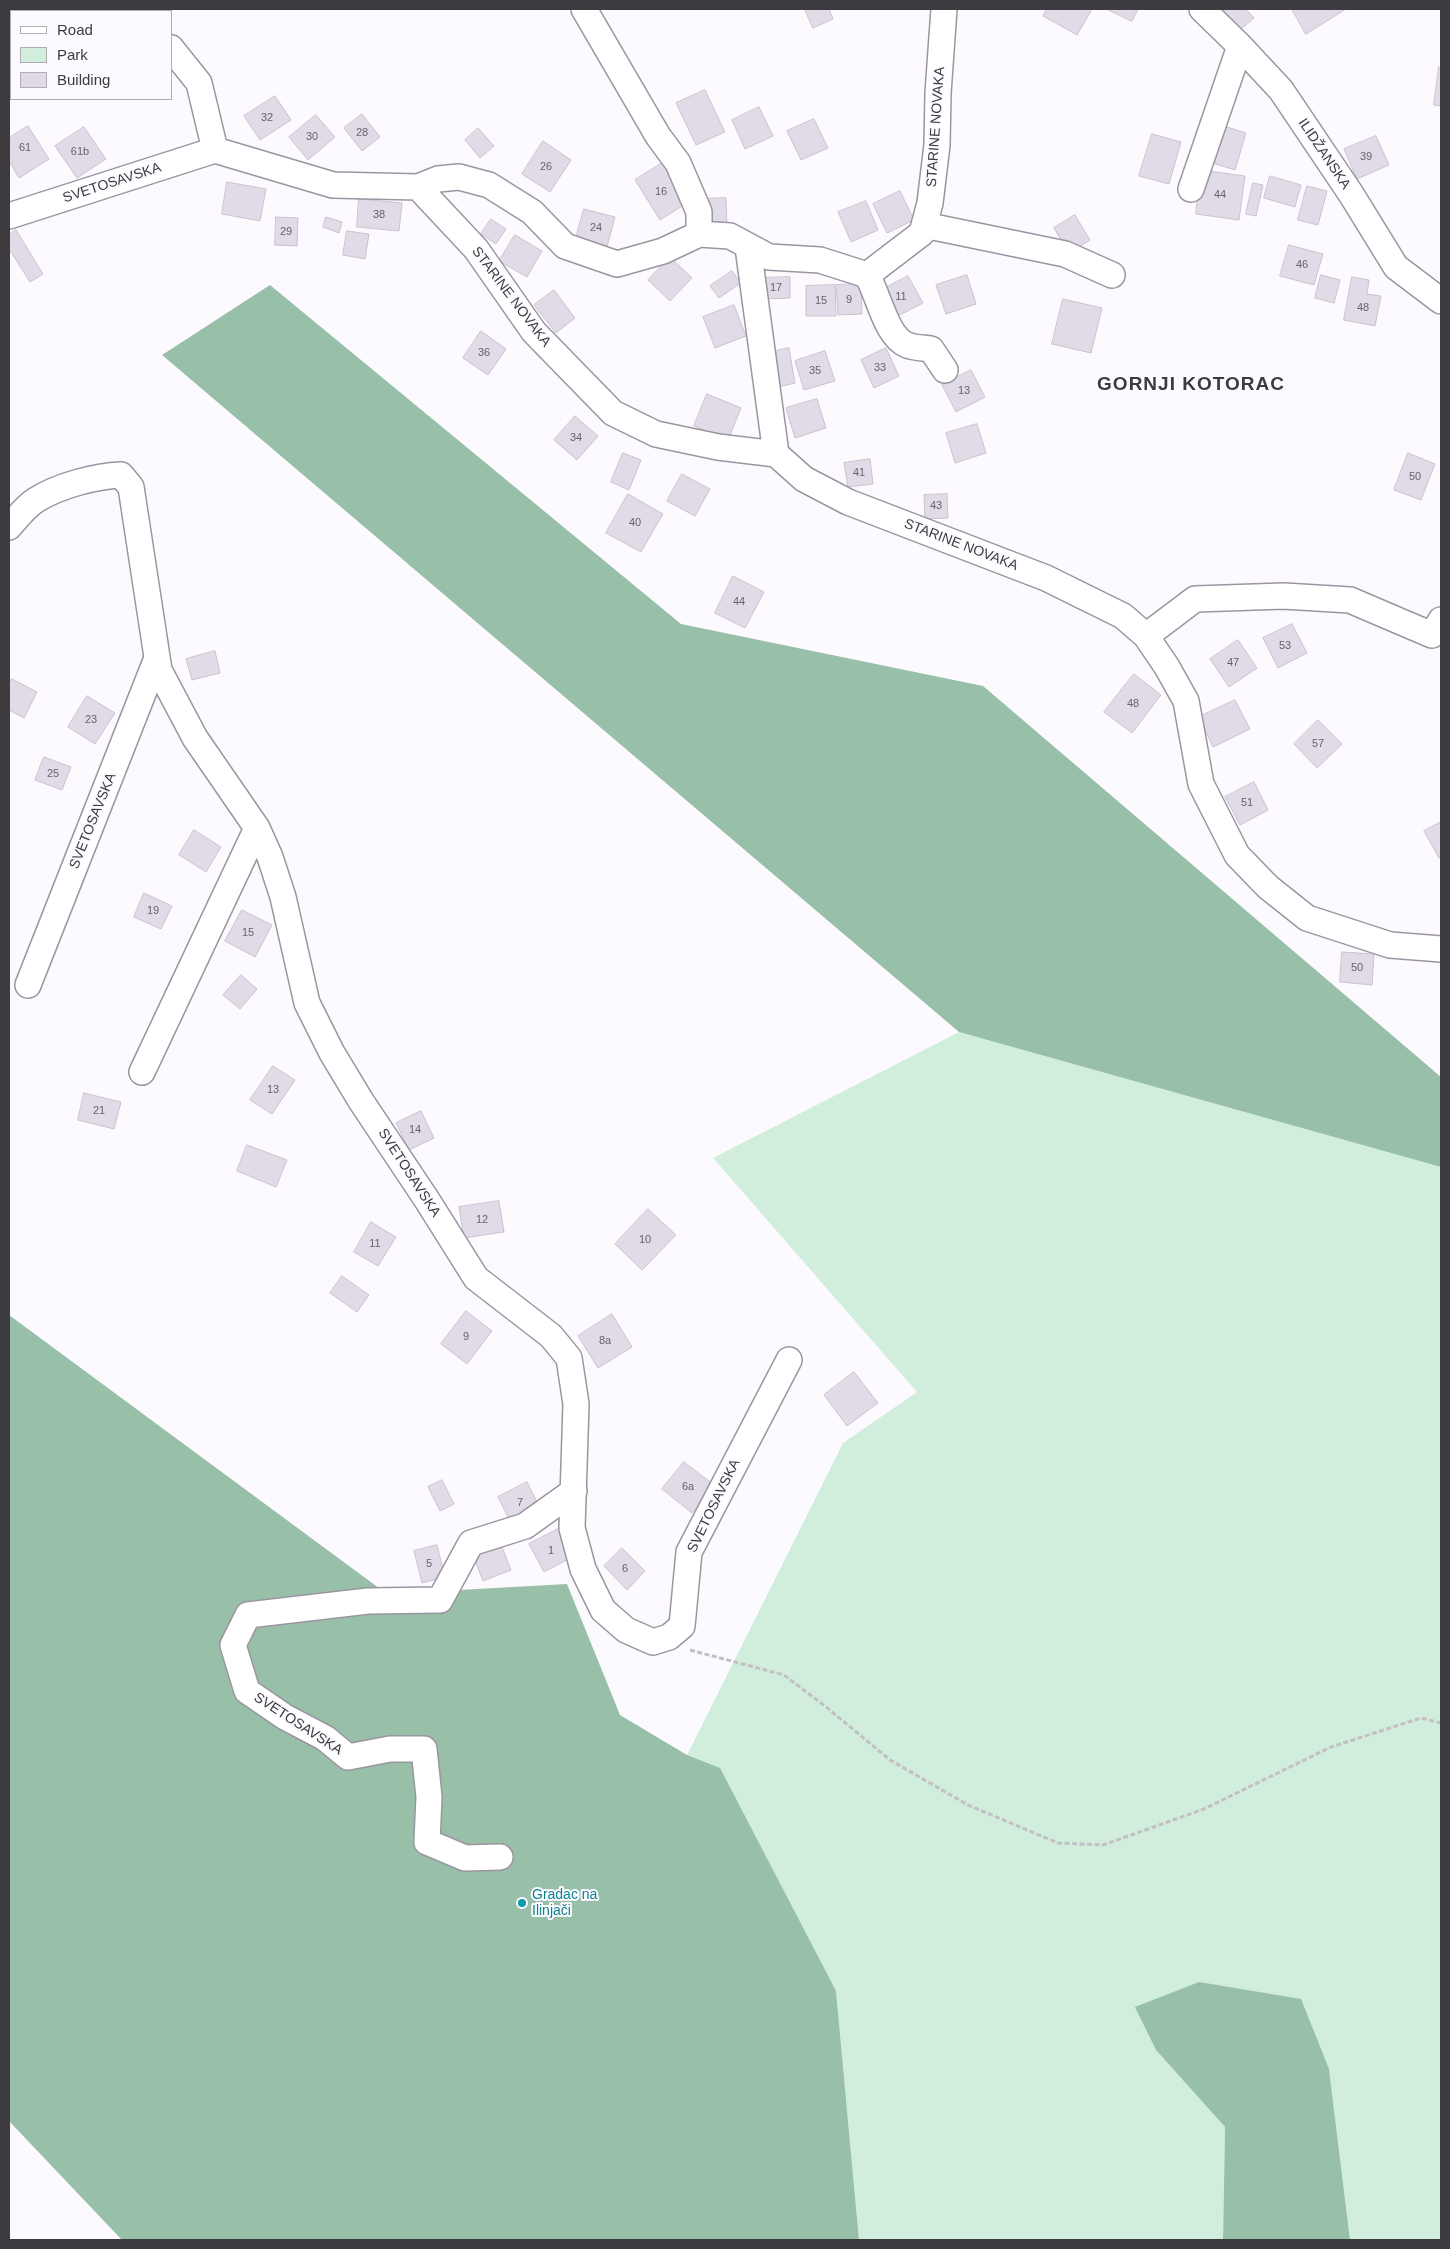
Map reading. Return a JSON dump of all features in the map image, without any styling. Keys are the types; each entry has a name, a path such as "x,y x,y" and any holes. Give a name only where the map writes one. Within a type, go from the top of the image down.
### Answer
{"street":[{"path":"584,9 658,136 678,163 699,212 698,234"},
{"name":"STARINE NOVAKA","path":"867,274 922,233 930,203 937,145 938,93 944,9"},
{"name":"ILIDŽANSKA","path":"1202,9 1281,90 1351,194 1396,267 1441,301"},
{"path":"1191,188 1240,46"},
{"path":"172,49 199,82 215,150 333,185 418,187 438,179 459,177 488,185 532,212 565,246 617,264 663,250 698,234 730,236 769,257 820,260 867,274 875,288 884,318 894,333 906,345 931,349 945,370"},
{"name":"SVETOSAVSKA","path":"9,216 215,150"},
{"name":"STARINE NOVAKA","path":"418,187 476,249 534,332 613,413 656,434 718,447 776,454 804,479 848,502 1046,578 1123,616 1146,636 1167,667 1186,702 1201,784 1237,855 1268,887 1307,918 1390,944 1441,949"},
{"path":"924,225 1065,254 1112,275"},
{"path":"748,247 776,454"},
{"name":"SVETOSAVSKA","path":"9,527 36,500 77,482 103,475 121,475 131,487 160,670 195,738 257,828 270,857 284,897 307,1003 332,1053 476,1278 550,1336 569,1358 576,1404 572,1528 583,1569 603,1610 626,1630 653,1642 669,1637 682,1626 689,1552 789,1360"},
{"path":"1146,636 1195,599 1284,596 1350,600 1432,635 1441,620"},
{"name":"SVETOSAVSKA","path":"28,985 157,658"},
{"path":"142,1072 257,828"},
{"name":"SVETOSAVSKA","path":"500,1857 465,1858 427,1842 429,1797 424,1750 390,1749 348,1757 324,1738 286,1717 247,1691 234,1645 248,1615 368,1601 440,1600 471,1543 525,1526 574,1491"}],"path":[{"path":"653,1642 708,1654 784,1676 825,1706 890,1760 968,1805 1058,1843 1103,1844 1204,1809 1331,1747 1421,1718 1441,1723"}],"green space":[{"path":"270,285 681,624 983,686 1441,1077 1441,1167 959,1032 162,355"},
{"path":"959,1032 1441,1167 1441,2240 1350,2240 1329,2069 1156,2050 1225,2127 1223,2240 859,2240 836,1991 687,1755 843,1443 917,1392 713,1158"},
{"path":"9,1315 387,1594 567,1584 620,1715 687,1755 720,1768 836,1991 859,2240 122,2240 9,2121"},
{"path":"1199,1982 1301,1999 1329,2069 1350,2240 1223,2240 1225,2127 1156,2050 1135,2007"}],"building":[{"path":"805,9 829,9 833,19 813,28"},
{"path":"1047,9 1092,9 1077,35 1043,16"},
{"path":"1107,9 1138,9 1132,21"},
{"path":"1246,9 1254,18 1240,30 1223,10"},
{"path":"1292,9 1346,9 1306,34"},
{"path":"1439,67 1441,68 1441,106 1434,105"},
{"path":"705,90 725,132 696,145 676,103"},
{"path":"275,96 291,120 260,140 244,116"},
{"path":"759,107 773,136 745,149 732,120"},
{"path":"362,114 380,137 362,151 344,128"},
{"path":"316,115 335,137 308,160 289,137"},
{"path":"814,119 828,148 801,160 787,131"},
{"path":"1217,124 1246,133 1235,170 1206,161"},
{"path":"28,126 49,159 19,178 9,161 9,138"},
{"path":"84,127 106,159 77,178 55,146"},
{"path":"478,128 494,146 480,158 465,140"},
{"path":"1152,134 1181,142 1169,184 1139,176"},
{"path":"1376,136 1389,165 1357,179 1344,149"},
{"path":"543,141 571,160 550,192 522,174"},
{"path":"662,163 687,203 660,220 635,180"},
{"path":"1201,170 1245,176 1239,220 1196,214"},
{"path":"1270,176 1301,185 1295,207 1264,198"},
{"path":"227,182 266,189 260,221 222,214"},
{"path":"1253,183 1263,185 1256,216 1246,214"},
{"path":"1307,186 1327,191 1318,225 1298,220"},
{"path":"900,191 914,220 887,233 873,204"},
{"path":"726,198 727,226 705,227 703,199"},
{"path":"359,199 402,203 399,231 357,227"},
{"path":"866,201 878,230 851,242 838,212"},
{"path":"584,209 615,217 607,247 576,238"},
{"path":"1075,215 1090,240 1069,253 1054,228"},
{"path":"276,217 298,218 297,246 275,245"},
{"path":"326,217 342,222 339,233 323,227"},
{"path":"491,219 506,229 496,244 481,234"},
{"path":"16,230 43,274 30,282 9,249 9,235"},
{"path":"347,231 369,234 365,259 343,255"},
{"path":"515,235 542,251 527,277 499,261"},
{"path":"1289,245 1323,254 1314,285 1280,276"},
{"path":"670,257 692,278 670,301 648,280"},
{"path":"732,271 741,283 719,298 710,286"},
{"path":"967,275 976,304 946,314 936,285"},
{"path":"1321,275 1340,280 1334,303 1315,298"},
{"path":"908,276 923,303 894,318 880,291"},
{"path":"790,277 790,298 762,299 761,278"},
{"path":"1352,277 1369,280 1367,294 1381,296 1375,326 1344,320"},
{"path":"861,284 862,314 838,315 836,285"},
{"path":"835,285 836,316 806,316 806,286"},
{"path":"554,290 575,318 556,333 534,305"},
{"path":"1063,299 1102,308 1091,353 1052,344"},
{"path":"734,305 746,336 715,348 703,317"},
{"path":"481,331 506,349 488,375 463,358"},
{"path":"789,348 795,383 778,387 771,352"},
{"path":"886,348 899,376 874,388 861,360"},
{"path":"825,351 835,381 804,390 795,361"},
{"path":"971,370 985,397 956,412 942,385"},
{"path":"707,394 741,408 728,440 694,426"},
{"path":"817,399 826,428 795,438 786,408"},
{"path":"575,416 598,436 577,460 554,440"},
{"path":"977,424 986,453 955,463 946,433"},
{"path":"623,453 641,460 629,490 611,482"},
{"path":"1408,453 1435,464 1421,500 1394,490"},
{"path":"870,459 873,484 848,487 844,463"},
{"path":"682,474 710,489 695,516 667,501"},
{"path":"628,494 663,514 641,552 606,533"},
{"path":"947,494 948,518 925,519 924,495"},
{"path":"733,576 764,592 745,628 715,613"},
{"path":"1292,624 1307,653 1278,668 1263,638"},
{"path":"1238,640 1257,668 1229,687 1210,659"},
{"path":"215,651 220,673 192,680 186,659"},
{"path":"1134,674 1161,695 1132,733 1104,712"},
{"path":"12,679 37,692 24,718 9,710 9,685"},
{"path":"87,696 115,713 95,744 68,727"},
{"path":"1235,700 1250,729 1213,747 1199,717"},
{"path":"1318,720 1342,744 1317,768 1294,744"},
{"path":"44,757 71,767 62,790 35,780"},
{"path":"1254,782 1268,810 1240,825 1225,797"},
{"path":"1441,822 1441,857 1439,858 1424,831"},
{"path":"194,830 221,847 206,872 179,855"},
{"path":"144,893 172,906 161,929 134,917"},
{"path":"242,910 272,925 255,957 225,941"},
{"path":"1342,952 1374,954 1372,985 1340,982"},
{"path":"241,975 257,989 240,1009 223,995"},
{"path":"273,1066 295,1080 272,1114 250,1100"},
{"path":"84,1093 121,1102 114,1129 78,1120"},
{"path":"421,1111 434,1138 409,1150 396,1123"},
{"path":"247,1145 287,1160 276,1187 237,1171"},
{"path":"499,1201 504,1232 464,1238 459,1207"},
{"path":"648,1209 676,1235 642,1270 615,1244"},
{"path":"371,1222 396,1237 378,1266 354,1252"},
{"path":"342,1276 369,1295 357,1312 330,1293"},
{"path":"466,1311 492,1331 467,1364 441,1344"},
{"path":"612,1314 632,1347 598,1368 578,1336"},
{"path":"854,1372 878,1403 847,1426 824,1395"},
{"path":"684,1462 714,1485 692,1513 662,1489"},
{"path":"442,1480 454,1504 440,1511 428,1487"},
{"path":"527,1482 541,1510 512,1525 498,1497"},
{"path":"558,1529 572,1557 544,1572 529,1544"},
{"path":"500,1542 511,1570 483,1581 472,1553"},
{"path":"437,1545 445,1577 422,1583 414,1551"},
{"path":"622,1548 645,1571 627,1590 604,1566"}],"place":[{"name":"Gradac na Ilinjači","path":"522,1903"}],"district":[{"name":"GORNJI KOTORAC","path":"1191,385"}]}
